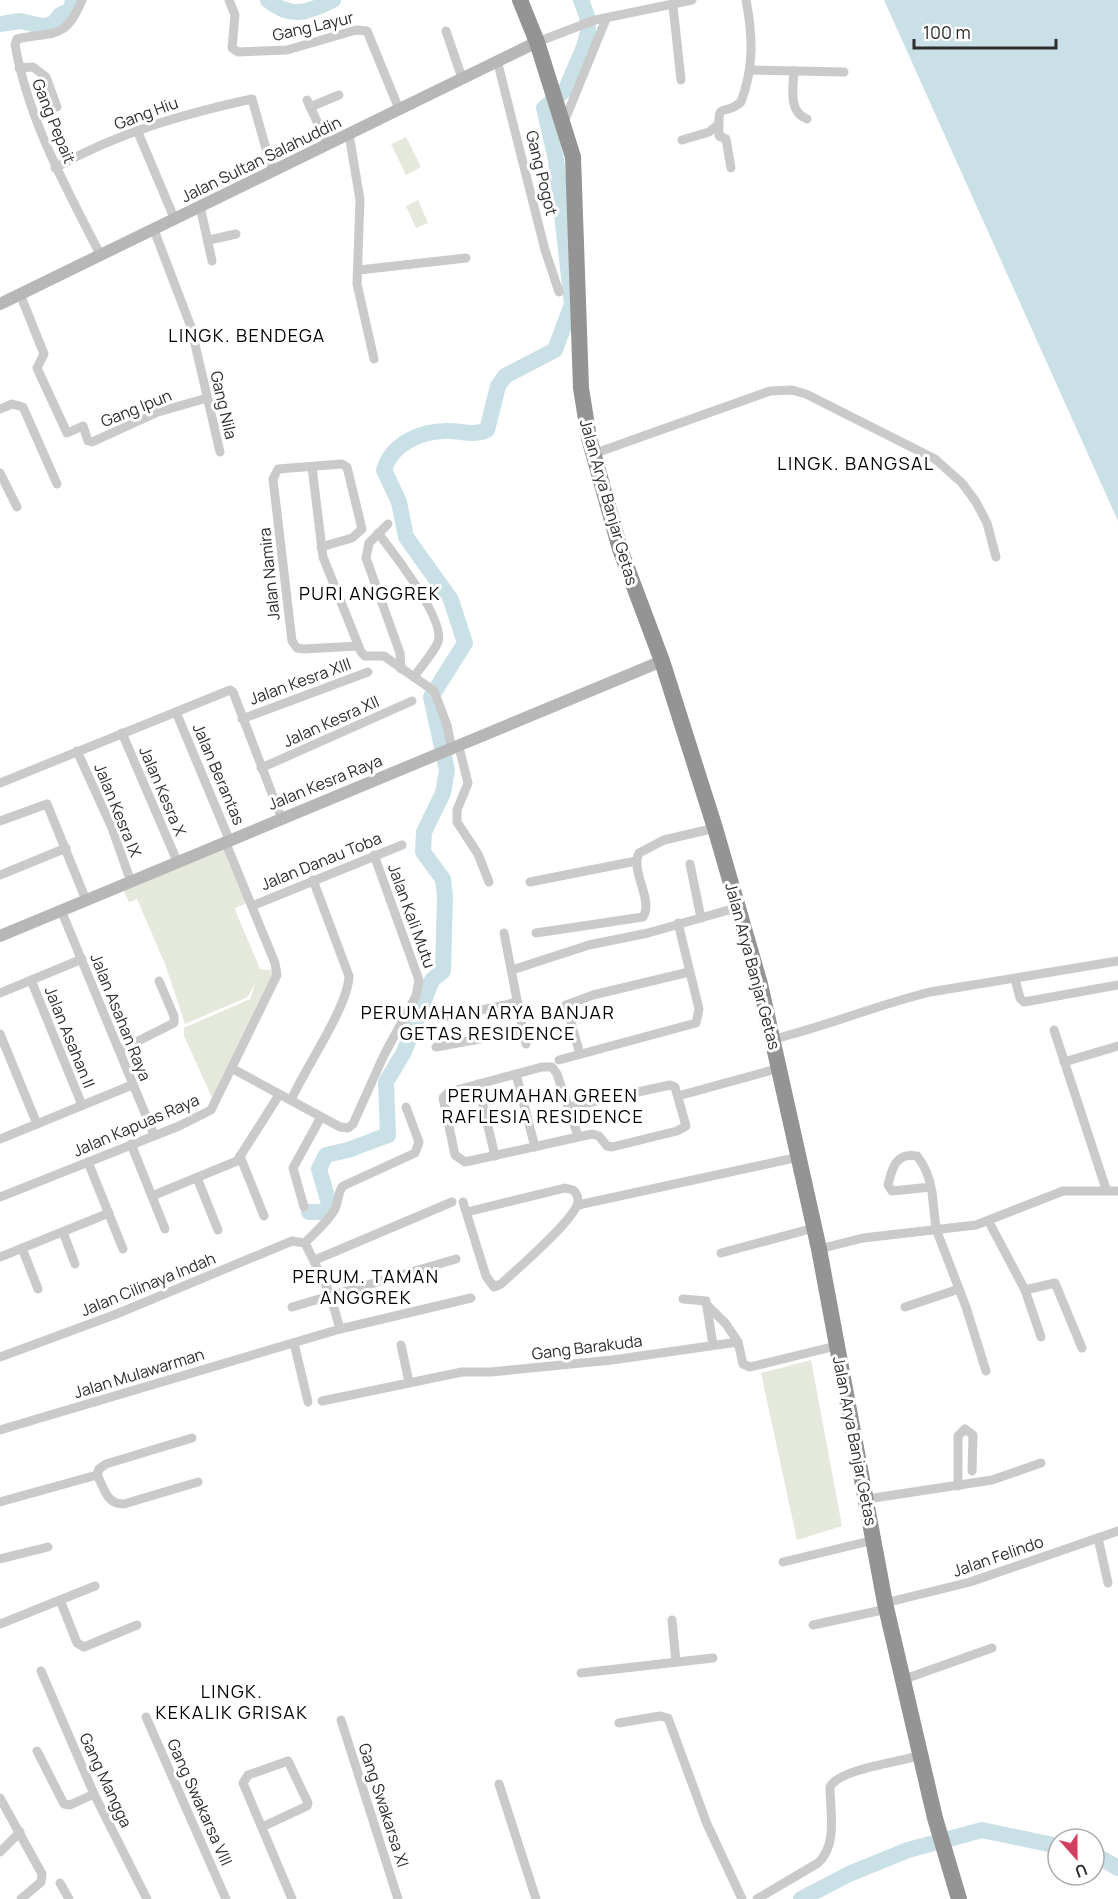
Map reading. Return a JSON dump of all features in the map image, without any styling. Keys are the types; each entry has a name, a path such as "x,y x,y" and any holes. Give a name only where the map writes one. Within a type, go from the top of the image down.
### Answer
{"highway":[{"name":"Jalan Arya Banjar Getas","path":"520,0 537,42 573,157 581,388 585,421 620,549 662,660 715,828 739,907 774,1039 819,1249 886,1606 935,1818 959,1899"}],"street":[{"name":"Gang Pepait","path":"82,0 72,22 65,28 16,40 19,68 30,107 56,168 100,254"},
{"name":"Gang Layur","path":"229,0 235,15 232,49 238,52 287,50 356,30 367,31 399,109"},
{"path":"537,42 591,22 673,6 692,0"},
{"path":"731,168 726,139 719,136 719,123 722,110 741,102 751,70 752,43 746,0"},
{"path":"673,6 681,80"},
{"path":"561,115 606,19"},
{"path":"446,31 462,78"},
{"name":"Jalan Sultan Salahuddin","path":"0,304 100,254 175,220 496,60 537,42"},
{"name":"Gang Pogot","path":"496,60 545,250 559,292"},
{"path":"19,68 33,67 46,77 57,106"},
{"path":"751,70 844,72"},
{"path":"794,71 794,106 799,115 807,119"},
{"path":"327,143 309,103 339,95"},
{"name":"Gang Hiu","path":"56,168 166,119 252,99 272,170"},
{"path":"682,140 709,132 719,123"},
{"path":"137,130 175,220"},
{"path":"349,134 360,200 357,284 374,358"},
{"path":"200,206 212,261"},
{"name":"Gang Nila","path":"154,230 191,327 220,452"},
{"path":"209,240 236,234"},
{"path":"359,270 466,258"},
{"name":"Gang Ipun","path":"20,294 44,354 37,368 67,433 84,426 88,440 92,442 158,412 207,398"},
{"path":"593,454 770,391 799,392 925,453 945,466 969,492 982,512 996,557"},
{"path":"0,409 12,404 23,407 57,484"},
{"path":"321,547 355,536 361,531 361,522 347,467 342,464 312,467 321,547 363,655 382,655 430,688 437,698 452,750 468,783 457,810 457,822 478,854 489,882"},
{"name":"Jalan Namira","path":"312,467 281,468 275,471 273,479 292,643 304,649 358,645"},
{"path":"0,472 17,507"},
{"path":"388,524 368,546 366,558 400,653 401,669"},
{"path":"378,533 417,586 438,634 436,645 414,677"},
{"name":"Jalan Kesra Raya","path":"0,936 281,817 452,750 662,660"},
{"name":"Jalan Kesra XIII","path":"242,719 368,672"},
{"path":"0,783 122,733 178,717 230,690 281,817"},
{"name":"Jalan Kesra XII","path":"261,768 412,702"},
{"name":"Jalan Berantas","path":"178,717 227,840"},
{"name":"Jalan Kesra X","path":"122,733 177,861"},
{"name":"Jalan Kesra IX","path":"77,750 112,828 131,882"},
{"path":"0,821 44,804 51,809 86,900"},
{"path":"536,933 644,916 646,908 636,861 639,853 654,844 715,828"},
{"name":"Jalan Kapuas Raya","path":"0,1197 201,1117 211,1110 277,975 275,963 227,840"},
{"name":"Jalan Danau Toba","path":"252,906 402,845"},
{"path":"0,874 66,848"},
{"name":"Jalan Kali Mutu","path":"232,1069 342,1128 353,1124 419,985 418,969 374,855"},
{"path":"530,882 636,861"},
{"path":"690,864 700,918"},
{"path":"291,1100 344,1001 349,976 314,880"},
{"path":"512,970 589,945 648,933 739,907"},
{"name":"Jalan Asahan Raya","path":"61,910 154,1135"},
{"path":"559,1060 696,1023 699,1009 678,923"},
{"path":"504,933 526,1044"},
{"path":"0,993 82,959"},
{"path":"774,1039 838,1022 911,997 1118,961"},
{"path":"580,1054 566,1005 593,995 689,972"},
{"path":"1015,979 1020,998 1024,1002 1118,985"},
{"name":"Jalan Asahan II","path":"32,980 82,1105"},
{"path":"120,1050 174,1023 174,1016 159,981"},
{"path":"449,1017 518,1002"},
{"path":"1054,1030 1106,1189"},
{"path":"436,1047 523,1031"},
{"path":"0,1034 37,1124"},
{"path":"1064,1062 1118,1046"},
{"path":"569,1107 667,1084 675,1087 686,1122 684,1128 677,1131 609,1147 596,1134 578,1136 470,1161 460,1161 457,1158 443,1098 449,1092 542,1067 552,1067 569,1107 578,1136"},
{"path":"678,1096 780,1068"},
{"path":"516,1074 535,1147"},
{"path":"478,1084 495,1156"},
{"path":"0,1139 132,1085"},
{"path":"152,1196 235,1163 279,1095"},
{"path":"340,1329 330,1294 305,1243 336,1207 338,1192 343,1186 414,1153 419,1142 406,1107"},
{"path":"304,1207 293,1168 321,1117"},
{"path":"131,1144 165,1229"},
{"path":"240,1156 264,1216"},
{"path":"931,1187 892,1191 888,1185 894,1164 904,1156 916,1156 928,1175 931,1187 936,1229 986,1371"},
{"path":"463,1202 486,1276 494,1287 501,1284 559,1229 578,1205 799,1158"},
{"path":"88,1162 123,1250"},
{"path":"197,1178 218,1230"},
{"path":"467,1212 565,1188 575,1191 578,1205"},
{"path":"819,1249 863,1238 989,1222 1063,1191 1106,1189 1118,1191"},
{"path":"315,1260 452,1202"},
{"path":"0,1257 108,1213"},
{"path":"989,1222 1025,1290 1041,1337"},
{"path":"721,1253 814,1228"},
{"path":"63,1232 75,1264"},
{"name":"Jalan Cilinaya Indah","path":"0,1357 114,1315 292,1241 305,1243"},
{"path":"22,1248 38,1289"},
{"path":"292,1307 330,1294 456,1259"},
{"path":"1025,1290 1055,1283 1082,1348"},
{"path":"905,1307 959,1289"},
{"name":"Jalan Mulawarman","path":"0,1430 340,1329 471,1298"},
{"path":"683,1299 702,1299 726,1324 738,1342 743,1364 750,1367 836,1346"},
{"path":"707,1305 713,1345"},
{"name":"Gang Barakuda","path":"322,1401 462,1372 491,1372 601,1361 738,1342"},
{"path":"291,1344 309,1402"},
{"path":"401,1345 409,1382"},
{"path":"958,1486 958,1436 965,1430 973,1435 972,1472"},
{"path":"192,1438 106,1464 99,1469 97,1475 111,1501 115,1504 124,1504 198,1482"},
{"path":"867,1499 992,1480 1041,1463"},
{"path":"0,1502 97,1475"},
{"name":"Jalan Felindo","path":"813,1625 970,1582 1118,1531"},
{"path":"1098,1538 1108,1583"},
{"path":"783,1562 874,1540"},
{"path":"0,1559 48,1547"},
{"path":"0,1624 95,1586"},
{"path":"60,1600 77,1643 84,1647 137,1625"},
{"path":"672,1620 676,1662"},
{"path":"902,1680 992,1648"},
{"path":"581,1673 713,1658"},
{"name":"Gang Mangga","path":"41,1671 94,1794 147,1899"},
{"path":"619,1723 660,1716 668,1718 707,1824 742,1899"},
{"name":"Gang Swakarsa VIII","path":"146,1717 226,1899"},
{"name":"Gang Swakarsa XI","path":"340,1720 398,1899"},
{"path":"37,1751 64,1804 70,1805 94,1794"},
{"path":"757,1899 818,1863 825,1855 830,1841 832,1781 845,1775 921,1755"},
{"path":"261,1827 307,1806 308,1803 288,1761 248,1776 243,1783 261,1827 292,1899"},
{"path":"499,1784 536,1899"},
{"path":"0,1798 39,1867 42,1879 21,1899"},
{"path":"0,1852 20,1832"},
{"path":"60,1883 69,1899"}],"shaded area":[{"path":"406,137 421,167 406,175 391,144"},
{"path":"418,200 428,223 416,228 406,206"},
{"path":"227,845 250,902 235,908 236,912 260,969 277,971 213,1100 184,1036 184,1028 250,999 256,981 248,997 185,1024 165,964 137,899 129,902 124,891"},
{"path":"811,1360 842,1526 797,1540 761,1373"}],"water":[{"path":"884,0 1118,0 1118,521"}],"waterway":[{"path":"0,24 20,21 42,26 53,24 60,15 71,10 73,0"},
{"path":"268,0 292,12 308,11 333,0"},
{"path":"309,1212 322,1212 330,1207 319,1169 326,1155 348,1150 388,1135 386,1082 404,1052 432,980 443,971 445,896 443,879 423,852 424,832 443,793 447,770 431,697 465,643 451,600 406,537 399,502 384,470 394,452 419,436 439,431 473,433 487,430 498,386 505,376 555,350 572,304 556,160 544,108 566,89 584,47 588,32 587,16 581,0"},
{"path":"801,1899 849,1874 908,1850 982,1830 1046,1843"},
{"path":"1106,1861 1118,1868"}],"district":[{"name":"LINGK. BENDEGA","path":"247,335"},
{"name":"LINGK. BANGSAL","path":"856,463"},
{"name":"PURI ANGGREK","path":"370,593"},
{"name":"PERUMAHAN ARYA BANJAR GETAS RESIDENCE","path":"488,1022"},
{"name":"PERUMAHAN GREEN RAFLESIA RESIDENCE","path":"543,1105"},
{"name":"PERUM. TAMAN ANGGREK","path":"366,1286"},
{"name":"LINGK. KEKALIK GRISAK","path":"232,1701"}]}
